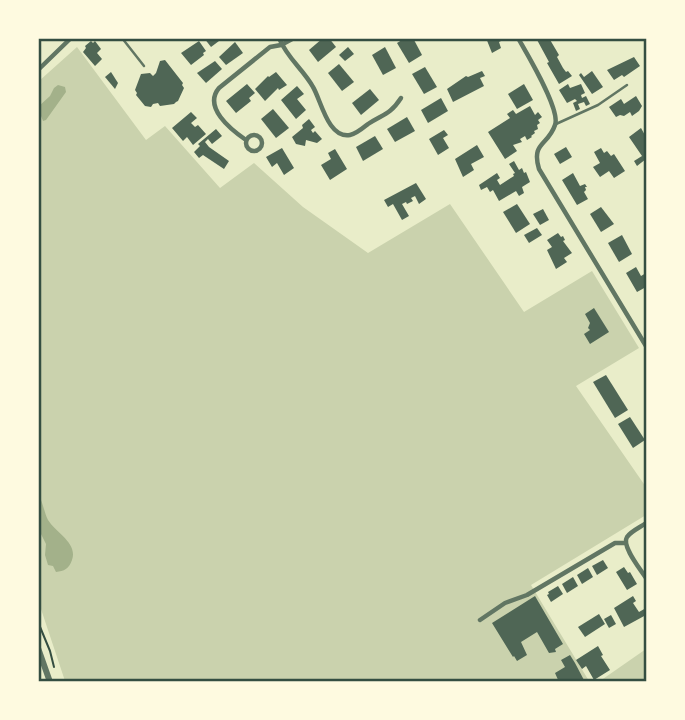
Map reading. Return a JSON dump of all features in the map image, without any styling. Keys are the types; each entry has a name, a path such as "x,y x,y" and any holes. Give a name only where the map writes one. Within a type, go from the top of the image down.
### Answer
{"street":[{"path":"38,70 71,38"},
{"path":"279,38 286,54 312,85 325,117 343,135 354,134 393,110 401,98"},
{"path":"246,140 233,130 214,108 215,93 270,47 294,38"},
{"path":"518,38 541,78 556,117 556,124 537,152 539,169 646,346"},
{"path":"646,523 627,537 625,543 646,578"},
{"path":"480,620 505,603 527,595 615,542 625,543"},
{"path":"38,648 50,681"}],"lane":[{"path":"122,38 144,66"},
{"path":"556,124 598,105 627,85"}],"path":[{"path":"38,622 55,671"}],"shaded area":[{"path":"77,47 146,140 165,126 220,188 254,163 303,207 368,253 450,204 524,312 592,271 639,348 576,386 646,487 646,515 531,585 589,681 65,681 39,603 39,81"},
{"path":"58,85 65,87 66,92 43,121 39,106"},
{"path":"38,494 48,520 72,548 71,563 61,571 56,572 53,566 48,565 45,555 46,544 39,530"},
{"path":"646,649 646,680 600,681"}],"building":[{"path":"204,38 223,38 211,47"},
{"path":"323,38 329,38 336,47 318,62 309,50"},
{"path":"405,38 413,38 422,55 409,63 397,43"},
{"path":"486,38 507,38 499,42 501,48 492,53"},
{"path":"536,38 549,38 563,68 572,76 559,84"},
{"path":"91,41 95,41 101,49 97,53 102,59 95,66 83,52"},
{"path":"199,41 206,51 191,65 181,53"},
{"path":"235,42 243,53 226,65 219,57"},
{"path":"348,47 354,54 345,61 339,55"},
{"path":"385,47 396,68 383,75 372,55"},
{"path":"634,57 640,66 614,80 607,70"},
{"path":"165,60 184,88 174,104 145,106 135,90 141,74 150,73 153,76 160,61"},
{"path":"215,61 222,69 206,83 197,73"},
{"path":"339,64 354,82 342,91 328,73"},
{"path":"425,67 437,87 424,94 412,74"},
{"path":"482,71 485,76 480,78 484,86 453,102 447,89 466,76"},
{"path":"592,71 603,87 592,94 579,75 581,73 584,77"},
{"path":"111,72 118,83 115,89 105,77"},
{"path":"276,72 287,85 279,90 278,88 265,101 255,89"},
{"path":"247,84 255,93 249,98 251,101 236,113 226,101"},
{"path":"524,84 533,100 517,109 508,94"},
{"path":"568,84 570,88 581,84 585,93 581,95 582,98 586,96 590,104 578,104 580,109 576,111 573,103 577,101 575,99 567,103 559,90"},
{"path":"297,86 304,94 297,99 306,110 296,119 281,100"},
{"path":"370,89 379,100 361,115 352,103"},
{"path":"636,96 642,106 632,116 630,112 616,117 609,107 621,99 624,104"},
{"path":"441,98 448,111 428,123 421,110"},
{"path":"530,106 535,115 538,112 542,117 538,120 538,129 532,137 527,140 525,136 520,139 522,142 513,145 517,151 505,159 488,132 510,118 507,114 513,110 516,114"},
{"path":"273,109 289,128 276,138 261,119"},
{"path":"191,112 197,118 191,123 195,127 198,125 206,134 193,145 187,137 183,141 172,128"},
{"path":"407,117 415,131 395,142 387,129"},
{"path":"309,119 315,127 311,130 322,139 317,143 306,140 305,146 296,144 292,137"},
{"path":"641,128 646,137 646,159 637,166 634,161 642,156 629,137"},
{"path":"216,129 222,136 212,144 208,139 205,142 229,161 224,169 203,155 199,158 194,152 200,146 198,144"},
{"path":"444,130 448,135 443,138 449,148 438,155 429,139"},
{"path":"375,136 383,149 363,161 356,147"},
{"path":"477,145 484,157 471,164 474,170 463,177 455,159"},
{"path":"566,147 572,157 560,164 554,154"},
{"path":"282,148 294,168 284,175 277,163 272,167 266,157"},
{"path":"601,148 604,153 607,151 611,156 614,154 625,171 614,178 609,171 600,177 593,167 600,163 594,152"},
{"path":"335,149 347,169 330,180 321,165 331,159 328,153"},
{"path":"514,161 519,170 522,168 524,173 526,172 530,182 522,187 524,193 519,196 516,191 499,201 493,190 490,192 487,187 481,190 479,185 497,173 500,185 514,176 509,164"},
{"path":"573,173 580,186 585,184 587,187 584,192 588,199 577,205 562,180"},
{"path":"416,183 426,199 419,204 415,196 411,198 413,201 402,204 409,216 402,220 393,204 388,207 384,200"},
{"path":"517,204 530,224 516,233 503,212"},
{"path":"601,207 614,224 601,232 590,214"},
{"path":"543,209 549,220 540,225 533,214"},
{"path":"537,228 542,235 529,243 524,235"},
{"path":"558,233 563,236 563,241 572,253 564,258 567,262 556,269 547,250 552,247 547,240"},
{"path":"622,235 632,254 619,262 608,243"},
{"path":"636,267 641,276 646,273 646,287 637,292 626,273"},
{"path":"594,308 609,332 590,344 584,334 590,330 585,314"},
{"path":"606,375 628,410 615,418 593,382"},
{"path":"630,417 645,440 633,448 618,424"},
{"path":"603,560 608,568 597,575 592,566"},
{"path":"624,567 637,584 627,590 616,572"},
{"path":"588,568 593,577 582,584 577,575"},
{"path":"573,577 578,586 567,593 562,584"},
{"path":"558,586 563,594 551,602 548,592"},
{"path":"535,596 563,644 555,649 556,652 549,653 537,632 521,642 527,655 517,661 492,623"},
{"path":"633,596 636,601 633,603 639,612 646,608 646,615 624,627 614,608"},
{"path":"599,614 605,624 585,637 578,627"},
{"path":"611,615 616,624 609,628 604,619"},
{"path":"598,646 610,670 594,680 586,666 582,669 576,660"},
{"path":"570,655 585,682 559,682 555,673 565,667 561,660"}]}
